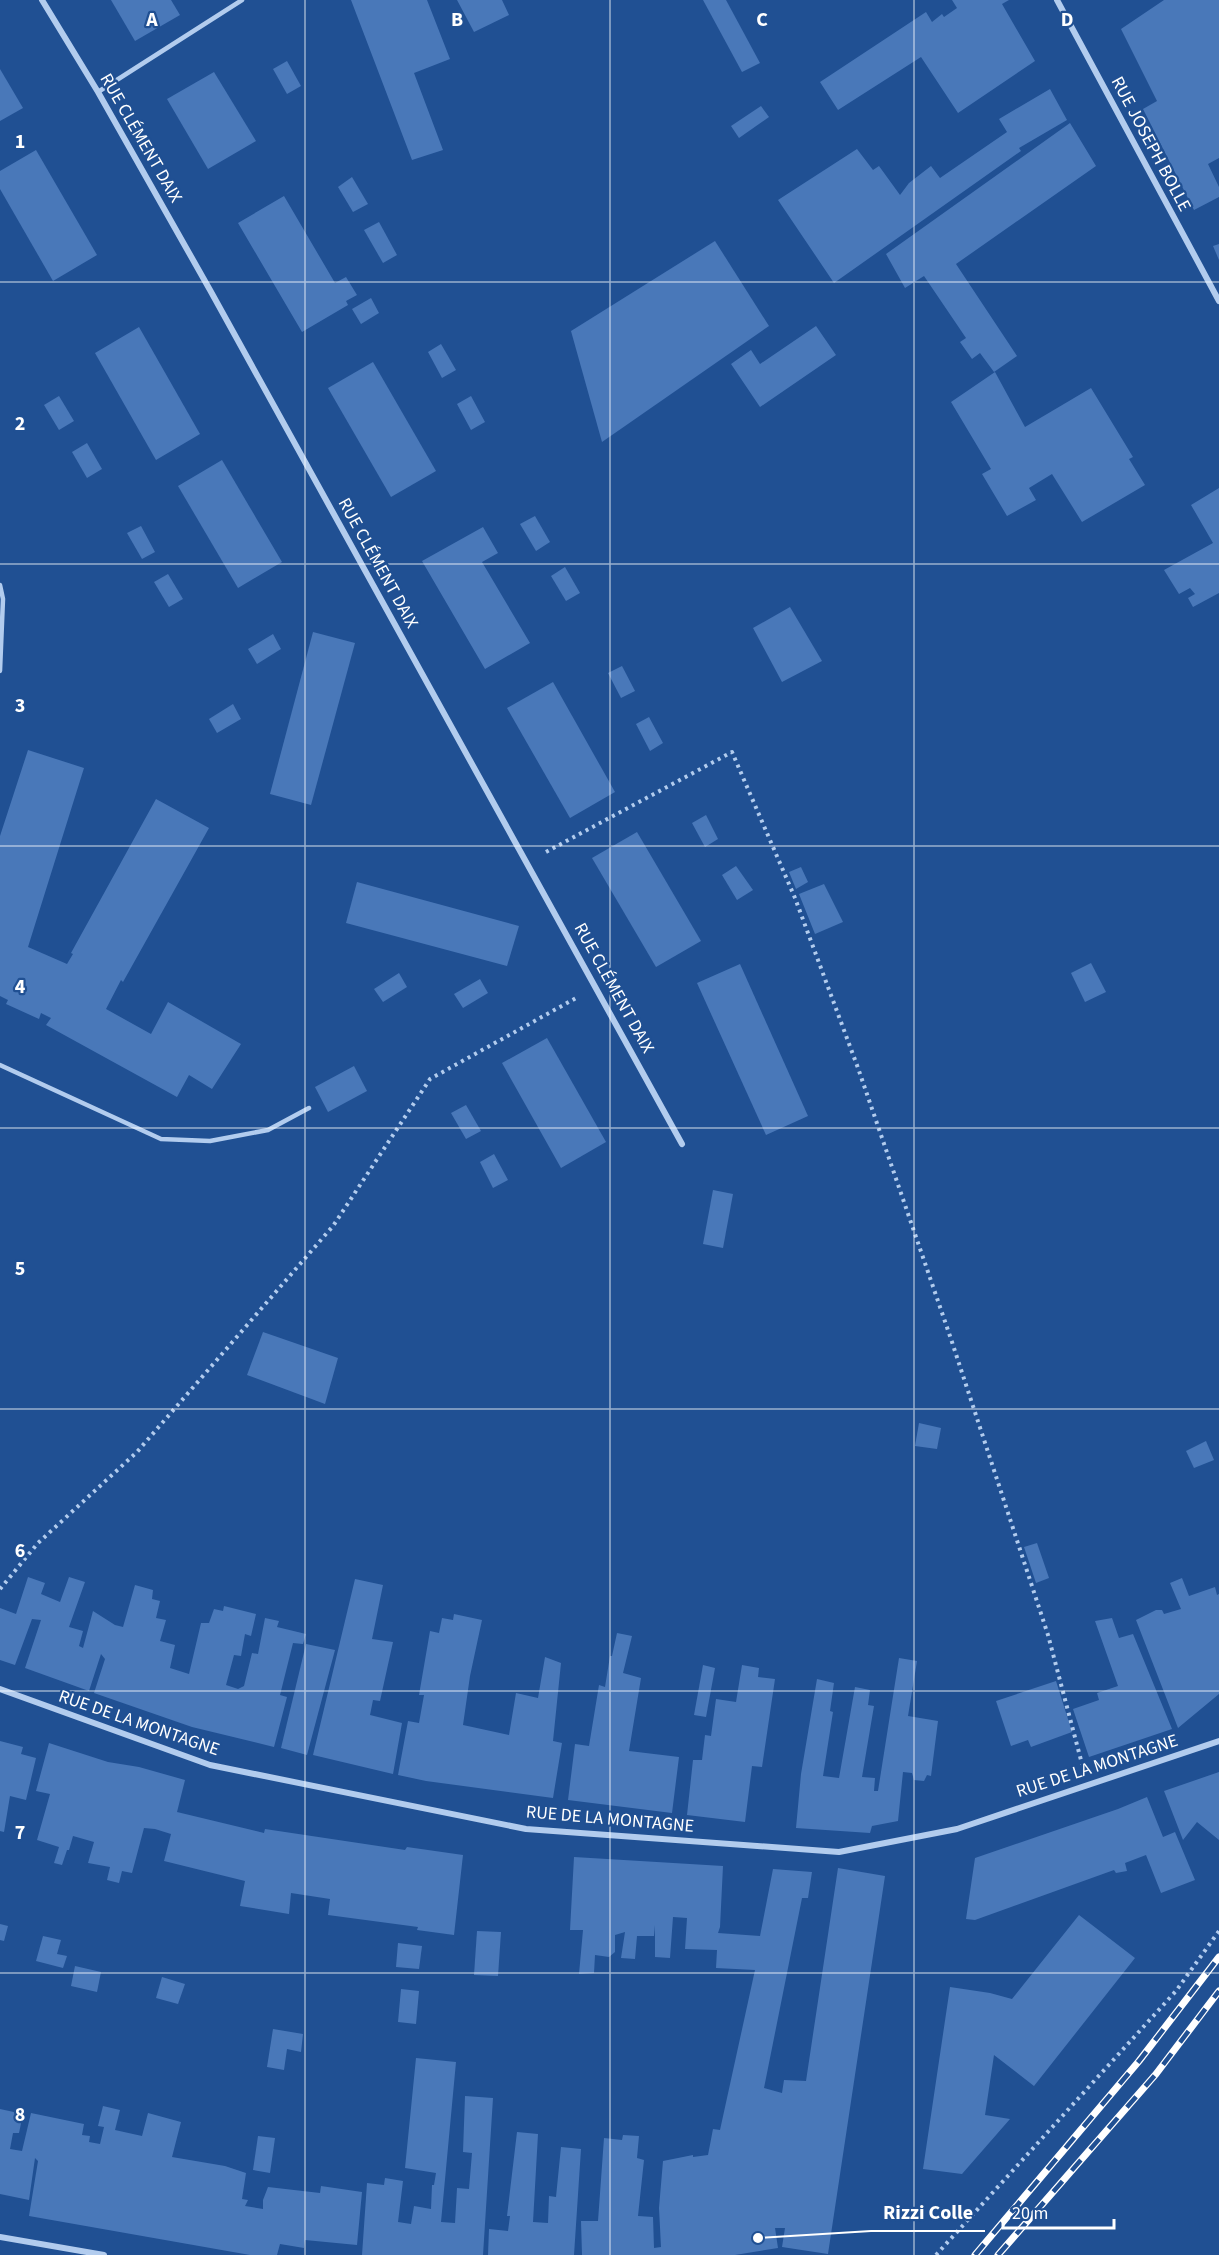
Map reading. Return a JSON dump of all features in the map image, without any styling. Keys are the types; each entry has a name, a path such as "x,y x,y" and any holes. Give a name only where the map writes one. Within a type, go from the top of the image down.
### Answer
{"street":[{"name":"RUE CLÉMENT DAIX","path":"42,0 98,93 222,311 682,1144"},
{"name":"RUE JOSEPH BOLLE","path":"1057,0 1219,301"},
{"name":"RUE DE LA MONTAGNE","path":"0,1689 210,1765 526,1829 839,1852 957,1829 1219,1741"},
{"path":"0,2237 104,2255"}],"lane":[{"path":"98,93 242,0"},
{"path":"0,585 3,599 0,671"},
{"path":"0,1065 161,1139 210,1140 268,1130 309,1108"}],"path":[{"path":"527,862 732,752 795,898 866,1090 1048,1635 1088,1785"},
{"path":"0,1589 38,1543 137,1452 333,1226 430,1079 596,986"},
{"path":"936,2255 1176,1990 1219,1931"}],"building":[{"path":"111,0 171,0 180,15 135,41"},
{"path":"351,0 427,0 450,59 414,73 443,150 412,160"},
{"path":"457,0 502,0 509,15 474,32"},
{"path":"703,0 726,0 760,63 742,72"},
{"path":"952,0 1009,0 1002,4 1035,61 958,113 921,57 838,110 820,82 926,12 932,22 942,14 944,17 957,8"},
{"path":"1164,0 1219,0 1219,158 1208,164 1219,187 1219,197 1194,210 1143,109 1157,101 1121,29"},
{"path":"287,61 301,86 287,94 273,69"},
{"path":"0,69 23,108 0,121"},
{"path":"214,72 256,141 208,169 167,99"},
{"path":"1050,89 1067,120 1019,148 1021,151 834,283 778,200 857,149 873,170 879,166 900,195 909,183 931,166 940,178 1007,132 999,119"},
{"path":"761,106 769,117 739,138 731,126"},
{"path":"1070,123 1096,166 956,264 1017,356 994,372 980,353 972,359 960,342 966,338 924,276 905,288 886,254"},
{"path":"36,150 97,255 53,281 0,189 0,171"},
{"path":"352,177 368,204 353,212 338,187"},
{"path":"284,196 335,283 346,277 357,295 346,301 348,305 302,332 238,223"},
{"path":"379,222 397,255 383,263 364,230"},
{"path":"715,241 769,326 602,442 571,331"},
{"path":"1219,244 1219,260 1213,246"},
{"path":"371,298 379,313 361,324 352,309"},
{"path":"816,326 836,355 760,407 731,364 751,350 760,364"},
{"path":"139,327 200,434 156,460 95,353"},
{"path":"441,344 456,370 442,378 428,352"},
{"path":"373,362 436,471 391,497 328,388"},
{"path":"995,372 1025,427 1091,388 1133,457 1129,459 1145,485 1082,522 1052,474 1029,488 1036,500 1007,516 982,474 991,469 951,402"},
{"path":"59,396 74,421 59,430 44,405"},
{"path":"471,396 485,422 471,430 457,404"},
{"path":"87,443 102,469 87,478 72,452"},
{"path":"222,460 282,562 238,588 178,486"},
{"path":"1219,488 1219,593 1193,607 1188,598 1195,594 1190,588 1179,594 1164,570 1213,543 1191,505"},
{"path":"535,516 550,542 536,551 520,524"},
{"path":"141,526 155,552 142,559 127,533"},
{"path":"483,527 498,553 482,562 530,643 485,669 422,561"},
{"path":"565,567 580,593 566,601 551,576"},
{"path":"168,574 183,599 169,607 154,582"},
{"path":"790,607 822,661 782,682 753,628"},
{"path":"313,632 355,643 311,805 270,794"},
{"path":"273,634 281,649 257,664 248,649"},
{"path":"622,666 635,691 621,698 608,673"},
{"path":"553,682 615,792 570,818 507,708"},
{"path":"233,704 241,719 217,733 209,719"},
{"path":"649,717 663,743 650,751 636,724"},
{"path":"28,750 84,768 28,947 67,964 156,799 209,828 106,1009 151,1034 168,1002 241,1044 212,1089 189,1075 177,1097 46,1025 51,1018 41,1013 39,1019 6,1004 8,1000 0,996 0,836"},
{"path":"706,815 718,839 705,847 692,823"},
{"path":"637,832 701,941 656,967 592,858"},
{"path":"736,866 753,890 737,900 722,875"},
{"path":"801,867 808,882 796,889 789,872"},
{"path":"357,882 519,926 507,966 346,923"},
{"path":"824,884 843,922 815,934 799,894"},
{"path":"1091,963 1106,992 1085,1002 1071,973"},
{"path":"740,964 808,1116 766,1135 697,983"},
{"path":"399,973 407,987 383,1002 374,989"},
{"path":"480,979 488,993 463,1008 454,994"},
{"path":"547,1038 606,1142 561,1168 502,1063"},
{"path":"354,1066 367,1091 328,1112 315,1087"},
{"path":"466,1105 481,1131 466,1139 451,1113"},
{"path":"494,1154 508,1180 493,1188 480,1162"},
{"path":"713,1190 733,1194 723,1248 703,1244"},
{"path":"263,1332 338,1358 325,1404 247,1375"},
{"path":"919,1423 941,1428 937,1449 915,1446"},
{"path":"1206,1441 1214,1460 1194,1468 1186,1451"},
{"path":"1037,1543 1049,1578 1036,1583 1024,1547"},
{"path":"28,1577 45,1583 41,1594 60,1602 69,1577 85,1582 69,1627 83,1631 79,1646 83,1648 93,1611 115,1625 123,1627 135,1585 153,1590 152,1599 160,1601 156,1618 166,1620 160,1641 175,1645 170,1668 189,1674 201,1623 209,1623 214,1609 223,1611 224,1606 256,1614 251,1636 245,1634 241,1656 234,1655 226,1685 238,1689 244,1686 252,1653 258,1654 265,1618 279,1621 277,1627 306,1634 303,1644 293,1643 280,1695 287,1697 274,1747 192,1727 94,1693 105,1659 101,1654 89,1691 25,1668 41,1620 32,1619 15,1665 0,1660 0,1608 16,1614"},
{"path":"1182,1578 1189,1596 1215,1587 1217,1595 1219,1594 1219,1694 1178,1728 1136,1620 1156,1610 1162,1610 1164,1614 1181,1609 1170,1583"},
{"path":"355,1579 383,1585 372,1639 393,1642 380,1701 373,1700 370,1715 402,1723 393,1774 313,1755"},
{"path":"454,1614 482,1620 470,1676 463,1725 509,1735 516,1693 538,1698 545,1657 561,1663 553,1741 562,1743 553,1798 426,1781 398,1775 408,1721 419,1723 424,1695 419,1695 430,1631 439,1633 442,1618 453,1620"},
{"path":"1112,1618 1119,1638 1133,1634 1172,1729 1089,1757 1073,1709 1099,1700 1097,1693 1118,1686 1095,1621"},
{"path":"617,1633 632,1636 623,1673 641,1678 629,1751 679,1757 672,1813 568,1800 575,1744 589,1746 599,1685 605,1687 610,1656 612,1656"},
{"path":"306,1644 335,1650 307,1755 281,1748"},
{"path":"899,1658 917,1661 908,1716 938,1721 931,1776 927,1775 924,1781 914,1780 912,1773 903,1772 898,1821 872,1826 870,1833 796,1828 801,1774 817,1679 834,1683 830,1711 833,1712 823,1776 839,1778 855,1687 870,1690 868,1705 874,1706 862,1777 875,1778 874,1791 878,1791"},
{"path":"703,1665 715,1668 706,1717 694,1715"},
{"path":"742,1665 759,1668 758,1677 775,1679 762,1767 752,1766 745,1822 687,1815 693,1760 702,1760 705,1735 711,1736 716,1699 736,1702"},
{"path":"1056,1681 1072,1732 1031,1747 1028,1740 1011,1746 996,1701"},
{"path":"0,1741 23,1747 21,1754 36,1758 26,1800 10,1796 4,1832 0,1831"},
{"path":"49,1743 108,1762 139,1767 185,1780 177,1812 264,1833 265,1829 405,1850 407,1847 463,1855 454,1935 417,1930 418,1927 328,1915 330,1899 291,1893 289,1914 240,1906 245,1881 164,1861 171,1834 155,1829 144,1828 132,1873 122,1871 119,1883 107,1880 110,1867 88,1863 94,1842 73,1836 62,1865 54,1863 59,1847 37,1840 50,1794 36,1791"},
{"path":"1219,1772 1219,1840 1197,1822 1183,1840 1164,1791"},
{"path":"1147,1797 1163,1837 1175,1832 1195,1880 1161,1893 1146,1855 1125,1863 1127,1871 1116,1873 1114,1870 975,1920 966,1919 975,1858"},
{"path":"574,1857 723,1866 718,1933 760,1936 773,1869 812,1872 808,1898 802,1898 764,2088 782,2093 784,2080 806,2081 838,1868 885,1876 828,2254 782,2247 785,2228 775,2228 778,2248 735,2255 582,2255 581,2221 598,2221 604,2138 622,2140 623,2135 639,2136 637,2158 644,2160 638,2216 653,2217 654,2248 661,2247 659,2208 663,2161 693,2155 693,2157 708,2155 713,2129 720,2130 755,1970 716,1968 717,1950 685,1949 687,1918 673,1917 670,1958 655,1957 655,1925 654,1936 637,1936 635,1959 621,1958 625,1932 615,1935 615,1952 609,1957 595,1955 594,1973 579,1974 583,1930 570,1930"},
{"path":"1079,1915 1135,1958 1034,2086 994,2055 985,2115 1010,2119 962,2174 923,2169 950,1987 1012,1999"},
{"path":"0,1924 8,1926 4,1941 0,1940"},
{"path":"477,1931 501,1932 498,1976 474,1975"},
{"path":"43,1936 61,1940 57,1954 67,1956 63,1968 36,1961"},
{"path":"398,1943 422,1946 419,1969 396,1967"},
{"path":"75,1966 101,1972 97,1992 71,1986"},
{"path":"162,1977 185,1984 178,2004 156,1998"},
{"path":"401,1989 419,1991 416,2024 398,2022"},
{"path":"273,2029 303,2034 301,2052 287,2049 284,2070 267,2067"},
{"path":"416,2058 456,2062 441,2222 455,2223 457,2188 469,2189 472,2153 463,2152 465,2096 493,2098 483,2255 362,2255 367,2183 384,2185 385,2178 403,2181 398,2222 411,2224 414,2206 431,2209 432,2185 434,2185 436,2173 405,2168"},
{"path":"103,2106 120,2110 115,2130 142,2136 148,2113 181,2122 172,2157 225,2166 246,2173 242,2199 248,2200 245,2206 263,2209 263,2200 268,2187 320,2193 321,2186 362,2192 357,2245 305,2240 304,2248 280,2244 277,2255 250,2255 29,2216 38,2161 35,2158 29,2200 0,2194 0,2109 23,2114 19,2133 13,2133 10,2149 22,2151 31,2113 84,2124 82,2135 90,2136 89,2142 100,2144 104,2127 98,2126"},
{"path":"517,2132 538,2134 533,2222 548,2223 549,2196 556,2197 561,2147 581,2149 574,2255 488,2255 489,2229 508,2231 510,2216 507,2216"},
{"path":"258,2136 275,2138 270,2173 253,2170"}],"railway":[{"path":"975,2255 1139,2061 1219,1957"},
{"path":"998,2255 1156,2074 1219,1991"}],"place":[{"name":"Rizzi Colle","path":"758,2238"}]}
